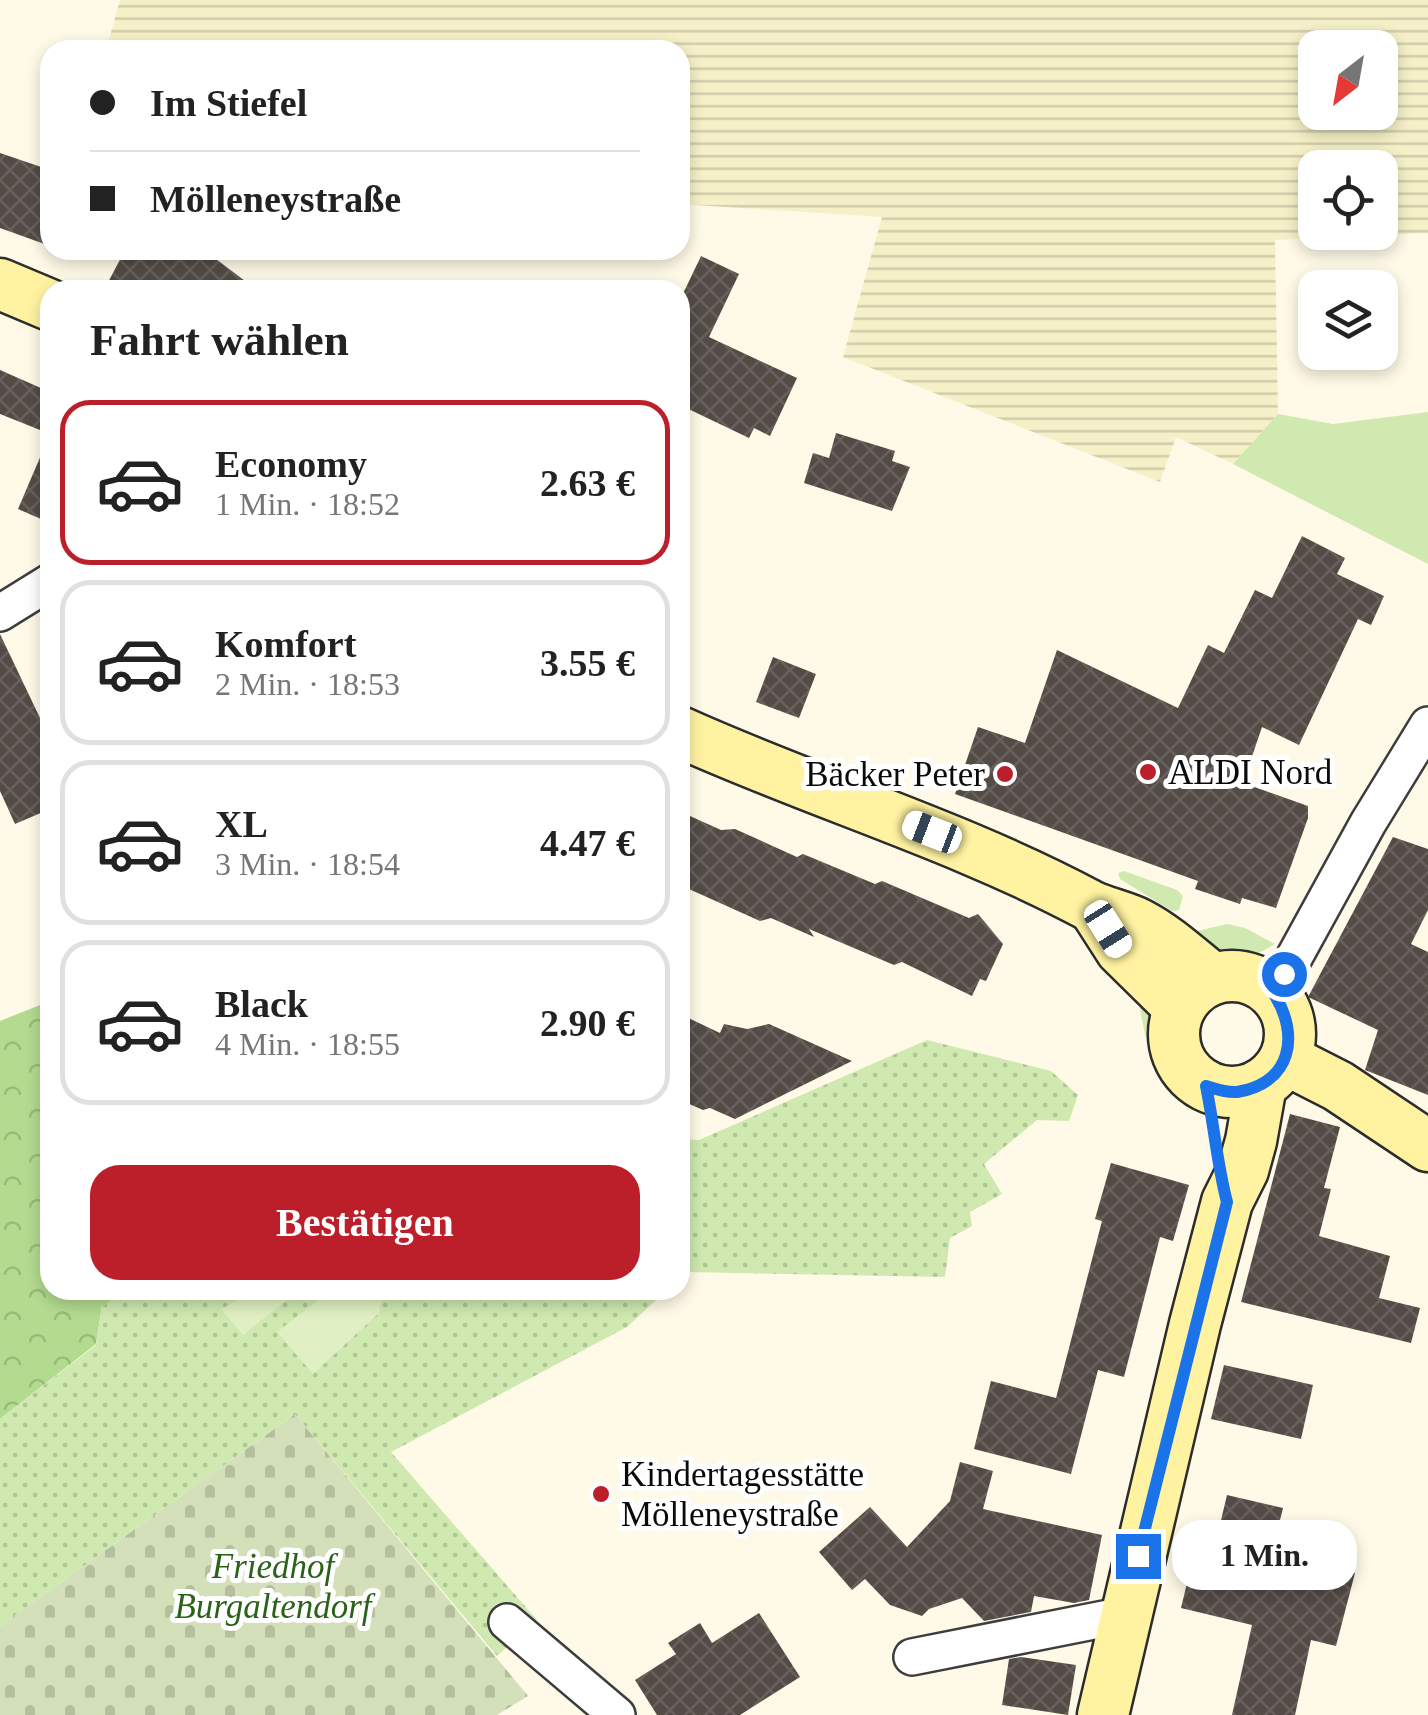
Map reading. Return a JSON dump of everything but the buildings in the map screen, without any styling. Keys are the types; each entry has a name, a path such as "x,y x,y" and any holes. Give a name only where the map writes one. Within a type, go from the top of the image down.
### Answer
{"main road":[{"path":"0,284 40,301"},
{"path":"690,736 932,832 1050,884 1094,908 1138,923 1168,942 1196,994"},
{"path":"1102,1715 1227,1202 1242,1170 1273,1072 1290,1037 1286,1014 1274,994 1256,981 1234,976 1196,994 1174,1030 1176,1053 1188,1073 1206,1086 1234,1093 1273,1072 1338,1086 1428,1146"},
{"path":"1206,1086 1227,1202"}],"street":[{"path":"0,614 40,588"},
{"path":"1274,994 1368,824 1428,726"},
{"path":"912,1658 1124,1615"},
{"path":"508,1622 617,1715"}],"shaded area":[{"path":"120,0 1428,0 1428,233 1398,234 1398,150 1298,150 1298,239 1275,240 1278,414 1233,464 1176,437 1160,482 843,357 882,217 690,205 690,40 109,40"}],"green space":[{"path":"1428,412 1428,564 1233,464 1278,414 1333,424"},
{"path":"1124,871 1177,890 1183,896 1179,910 1172,911 1120,879 1118,873"},
{"path":"1227,924 1245,928 1275,944 1252,957 1225,959 1193,932"},
{"path":"1138,999 1157,1019 1159,1047 1166,1067 1198,1108 1170,1089 1161,1076 1149,1048"},
{"path":"40,1005 40,1300 112,1300 102,1306 96,1344 0,1419 0,1021"},
{"path":"927,1040 1051,1071 1078,1095 1069,1121 1037,1120 984,1164 1002,1194 970,1212 972,1226 950,1238 945,1277 690,1272 690,1140 699,1140"},
{"path":"112,1300 656,1300 627,1327 391,1452 537,1620 497,1656 295,1414 0,1626 0,1419 96,1345 102,1306"},
{"path":"239,1300 287,1300 243,1335 221,1309"},
{"path":"318,1300 382,1300 379,1313 313,1374 277,1332"},
{"name":"Friedhof Burgaltendorf","path":"295,1414 528,1696 497,1715 0,1715 0,1626"}],"place":[{"name":"ALDI Nord","path":"1148,772"},
{"name":"Bäcker Peter","path":"1005,774"},
{"name":"Kindertagesstätte Mölleneystraße","path":"601,1494"}],"route":[{"path":"1138,1556 1227,1202 1206,1086 1234,1093 1261,1085 1275,1074 1285,1059 1290,1037 1286,1014 1274,994 1284,974"}]}
